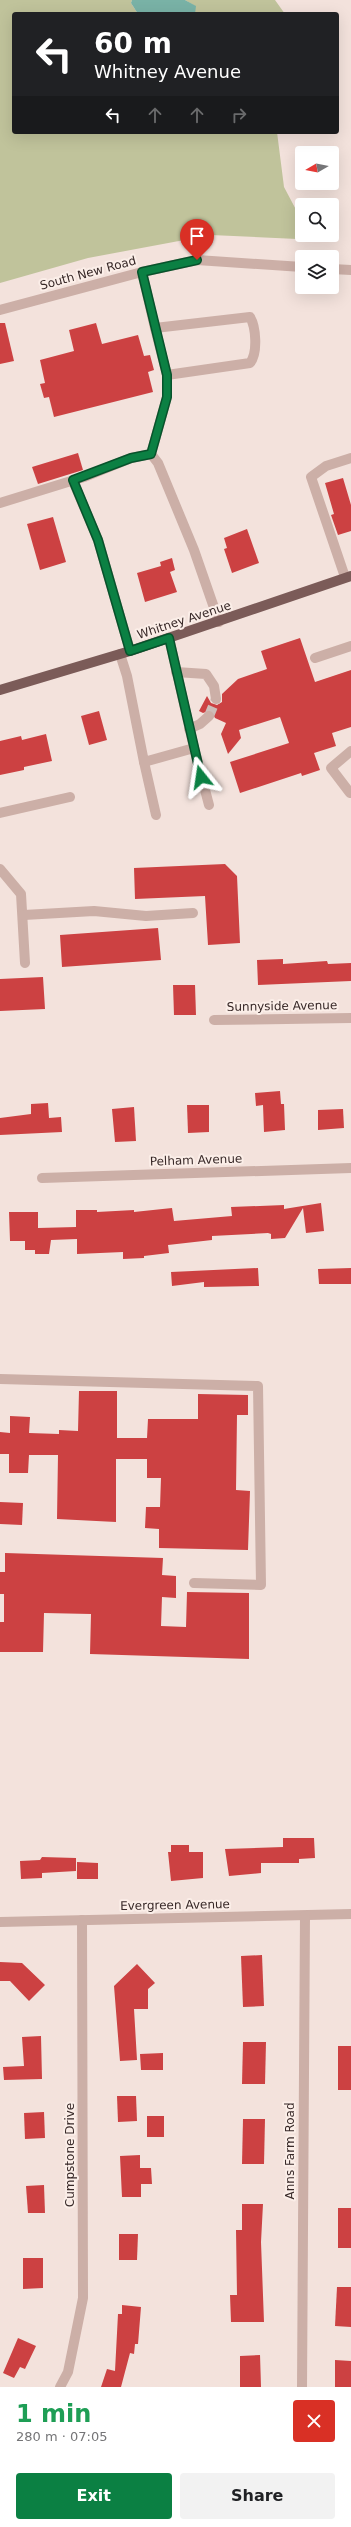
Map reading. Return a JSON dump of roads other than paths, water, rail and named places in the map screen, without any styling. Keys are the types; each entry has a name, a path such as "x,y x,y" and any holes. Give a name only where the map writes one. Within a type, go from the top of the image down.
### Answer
{"main road":[{"name":"Whitney Avenue","path":"0,690 125,653 219,622 348,576"}],"street":[{"name":"South New Road","path":"0,310 142,272 197,260 295,267"},
{"path":"339,269 351,270"},
{"path":"142,272 167,375 167,397 151,454"},
{"path":"155,328 250,317 254,328 254,358 250,363 167,375"},
{"path":"0,503 73,480 131,458 151,454"},
{"path":"151,454 158,463 194,550 219,622"},
{"path":"348,576 311,477 326,466 351,458"},
{"path":"73,480 98,540 125,653 127,676 156,815"},
{"path":"169,638 208,805"},
{"path":"315,658 351,646"},
{"path":"176,672 206,674 214,686 216,699"},
{"path":"190,729 200,724 209,716"},
{"path":"144,762 194,748"},
{"path":"350,793 331,768 351,751"},
{"path":"0,812 70,797"},
{"path":"0,869 21,894 24,915 25,963"},
{"path":"24,915 94,912 146,916 192,913"},
{"name":"Sunnyside Avenue","path":"214,1020 351,1018"},
{"name":"Pelham Avenue","path":"42,1178 351,1168"},
{"path":"0,1379 258,1386 261,1585 194,1583"},
{"name":"Evergreen Avenue","path":"0,1922 351,1914"},
{"name":"Anns Farm Road","path":"302,2387 305,1916"},
{"name":"Cumpstone Drive","path":"60,2387 68,2372 83,2298 82,1920"}],"water":[{"path":"132,0 185,0 196,6 195,12 137,12 131,3"}],"tunnel":[{"path":"209,716 216,699"}]}
